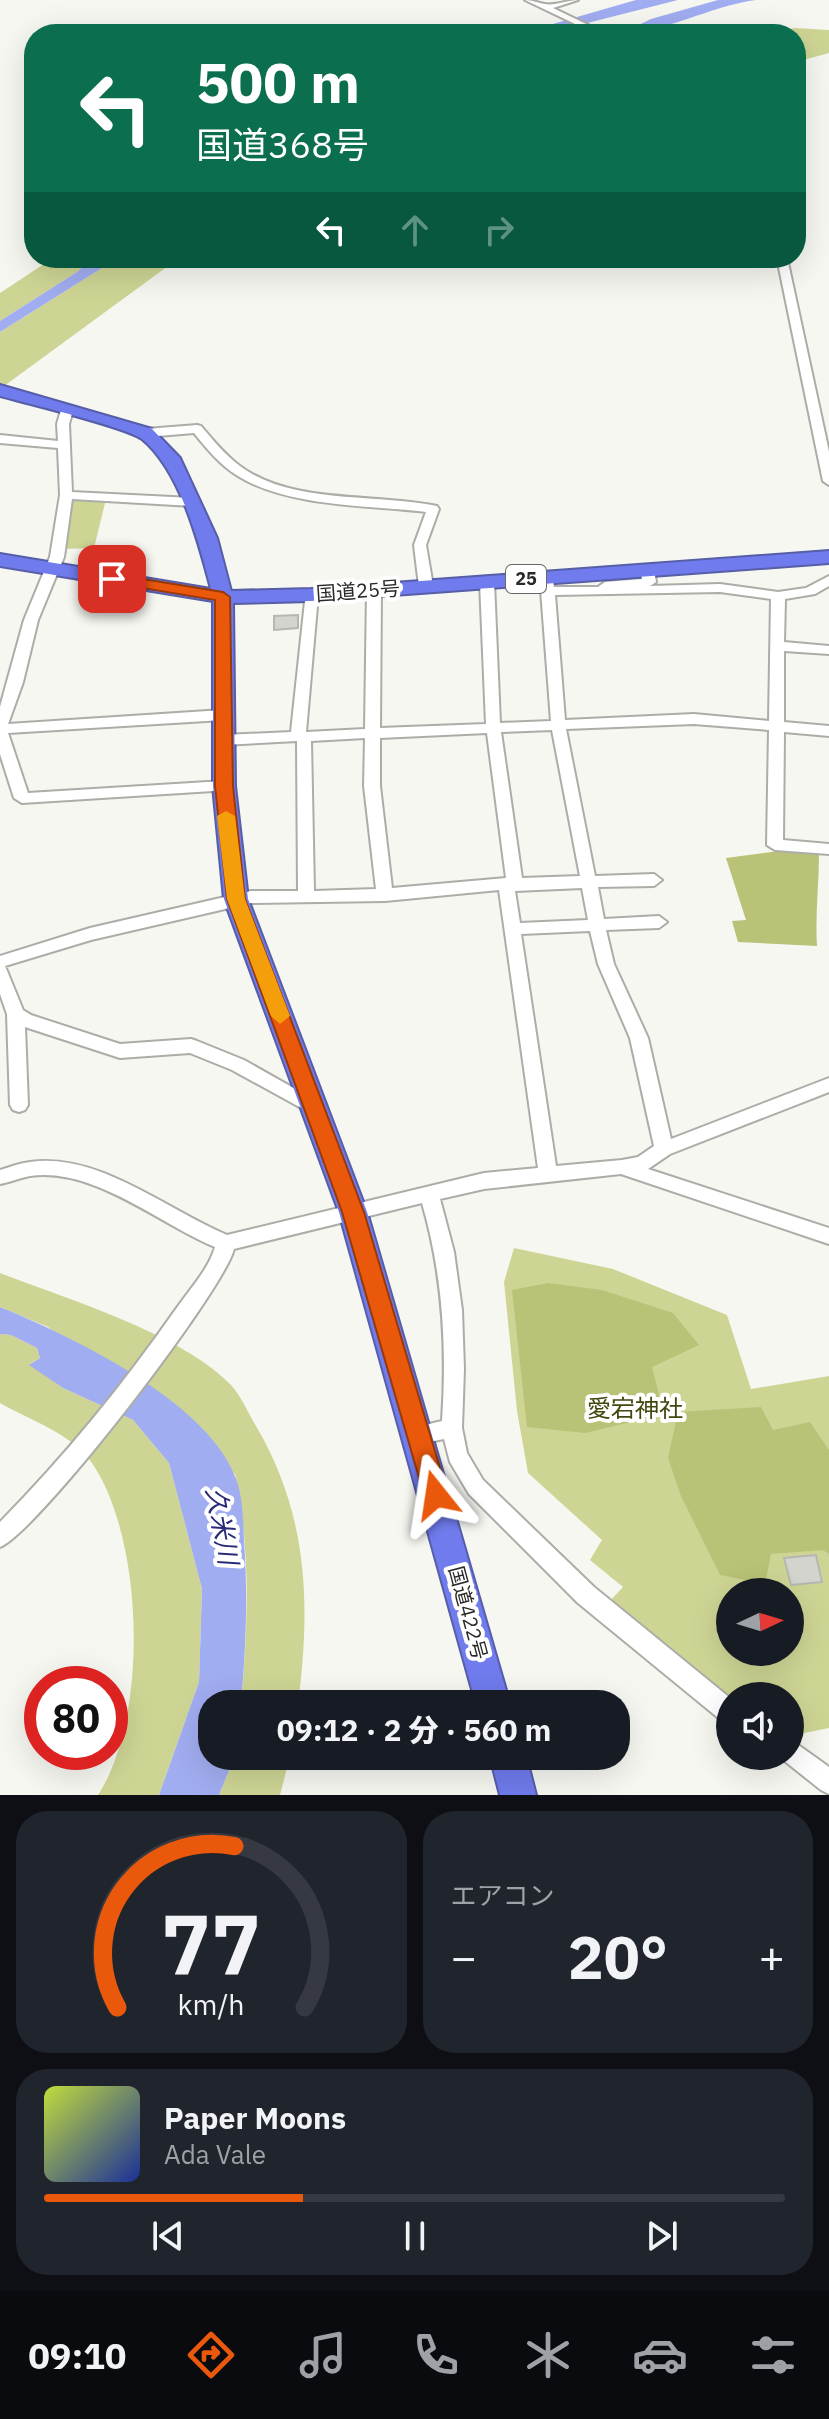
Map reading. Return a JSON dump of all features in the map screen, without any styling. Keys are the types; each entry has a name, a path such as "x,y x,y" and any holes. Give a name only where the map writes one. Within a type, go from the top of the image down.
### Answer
{"highway":[{"path":"0,390 146,433 171,458 192,502 219,572 223,597"},
{"name":"国道25号","path":"3,563 223,597 311,595 487,582 548,584 647,570 829,557"},
{"name":"国道422号","path":"223,597 224,786 236,899 353,1212 489,1690"},
{"path":"512,1770 518,1795"}],"street":[{"path":"529,0 582,24"},
{"path":"549,8 574,0"},
{"path":"784,268 829,481"},
{"path":"67,410 63,424 66,495 53,569 31,620 16,682 0,729 22,798 224,786"},
{"path":"146,433 197,429 236,470 285,489 433,509 420,545 426,586"},
{"path":"0,439 64,445"},
{"path":"66,495 192,502"},
{"path":"605,591 605,586 649,582 647,570"},
{"path":"664,1149 639,1038 606,964 588,882 558,724 548,584 605,591 720,588 778,596 810,591 829,580"},
{"path":"487,582 493,726 511,885 512,929 548,1174"},
{"path":"374,590 371,732 374,817 385,895"},
{"path":"306,897 301,737 311,595"},
{"path":"778,596 775,845 829,849"},
{"path":"778,646 829,650"},
{"path":"0,729 223,727 301,737 694,719 829,731"},
{"path":"0,962 90,934 236,899 385,895 511,885 654,880"},
{"path":"512,929 659,922"},
{"path":"0,971 16,1014 19,1105"},
{"path":"16,1014 112,1049 191,1046 238,1065 314,1108"},
{"path":"0,1177 47,1167 88,1174 226,1243 484,1181 643,1163 664,1149 829,1085"},
{"path":"621,1167 829,1236"},
{"path":"429,1195 449,1271 456,1346 452,1428 457,1455 476,1487 586,1595 716,1702"},
{"path":"0,1537 92,1439 166,1343 222,1258 226,1243"},
{"path":"419,1435 452,1428"},
{"path":"804,1762 829,1782"}],"green space":[{"path":"806,29 829,30 829,53 806,59"},
{"path":"38,268 82,268 0,321 0,293"},
{"path":"102,268 165,268 0,389 0,332"},
{"path":"72,497 105,503 94,548 64,549"},
{"path":"788,850 819,854 817,946 738,942 732,921 746,920 726,858"},
{"name":"愛宕神社","path":"514,1248 613,1269 727,1315 751,1389 829,1376 829,1728 804,1733 804,1682 716,1682 716,1690 608,1603 623,1587 590,1560 602,1540 528,1473 517,1411 504,1282"},
{"path":"0,1273 153,1333 209,1366 238,1393 273,1459 296,1526 304,1595 300,1690 242,1690 247,1589 244,1531 235,1474 48,1327 0,1307"},
{"path":"548,1283 602,1290 673,1313 699,1345 652,1367 664,1414 585,1433 527,1427 512,1290"},
{"path":"0,1334 11,1335 37,1348 40,1358 30,1364 63,1388 133,1420 169,1463 202,1589 199,1682 159,1795 98,1795 110,1770 128,1770 128,1706 134,1628 122,1536 109,1496 92,1463 74,1444 0,1403"},
{"path":"761,1407 773,1430 810,1422 829,1450 829,1554 823,1550 771,1554 766,1578 720,1575 681,1496 668,1458 678,1412"},
{"path":"229,1770 286,1770 280,1795 219,1795"}],"water":[{"path":"636,0 678,0 583,24 553,24"},
{"path":"718,0 756,0 671,24 641,24"},
{"path":"82,268 102,268 0,332 0,321"},
{"name":"久米川","path":"0,1307 97,1353 165,1396 195,1421 218,1447 234,1474 243,1515 246,1582 242,1690 198,1690 198,1770 229,1770 219,1795 159,1795 199,1682 202,1589 169,1463 133,1420 63,1388 29,1365 40,1358 37,1348 11,1335 0,1334"}],"building":[{"path":"298,615 298,628 274,630 274,616"},
{"path":"816,1555 822,1582 804,1584 804,1578 789,1578 784,1558"}],"slow traffic":[{"path":"226,816 236,899 280,1016"}],"route":[{"path":"112,579 223,597 224,786 228,848 236,899 353,1212 436,1495"}]}
